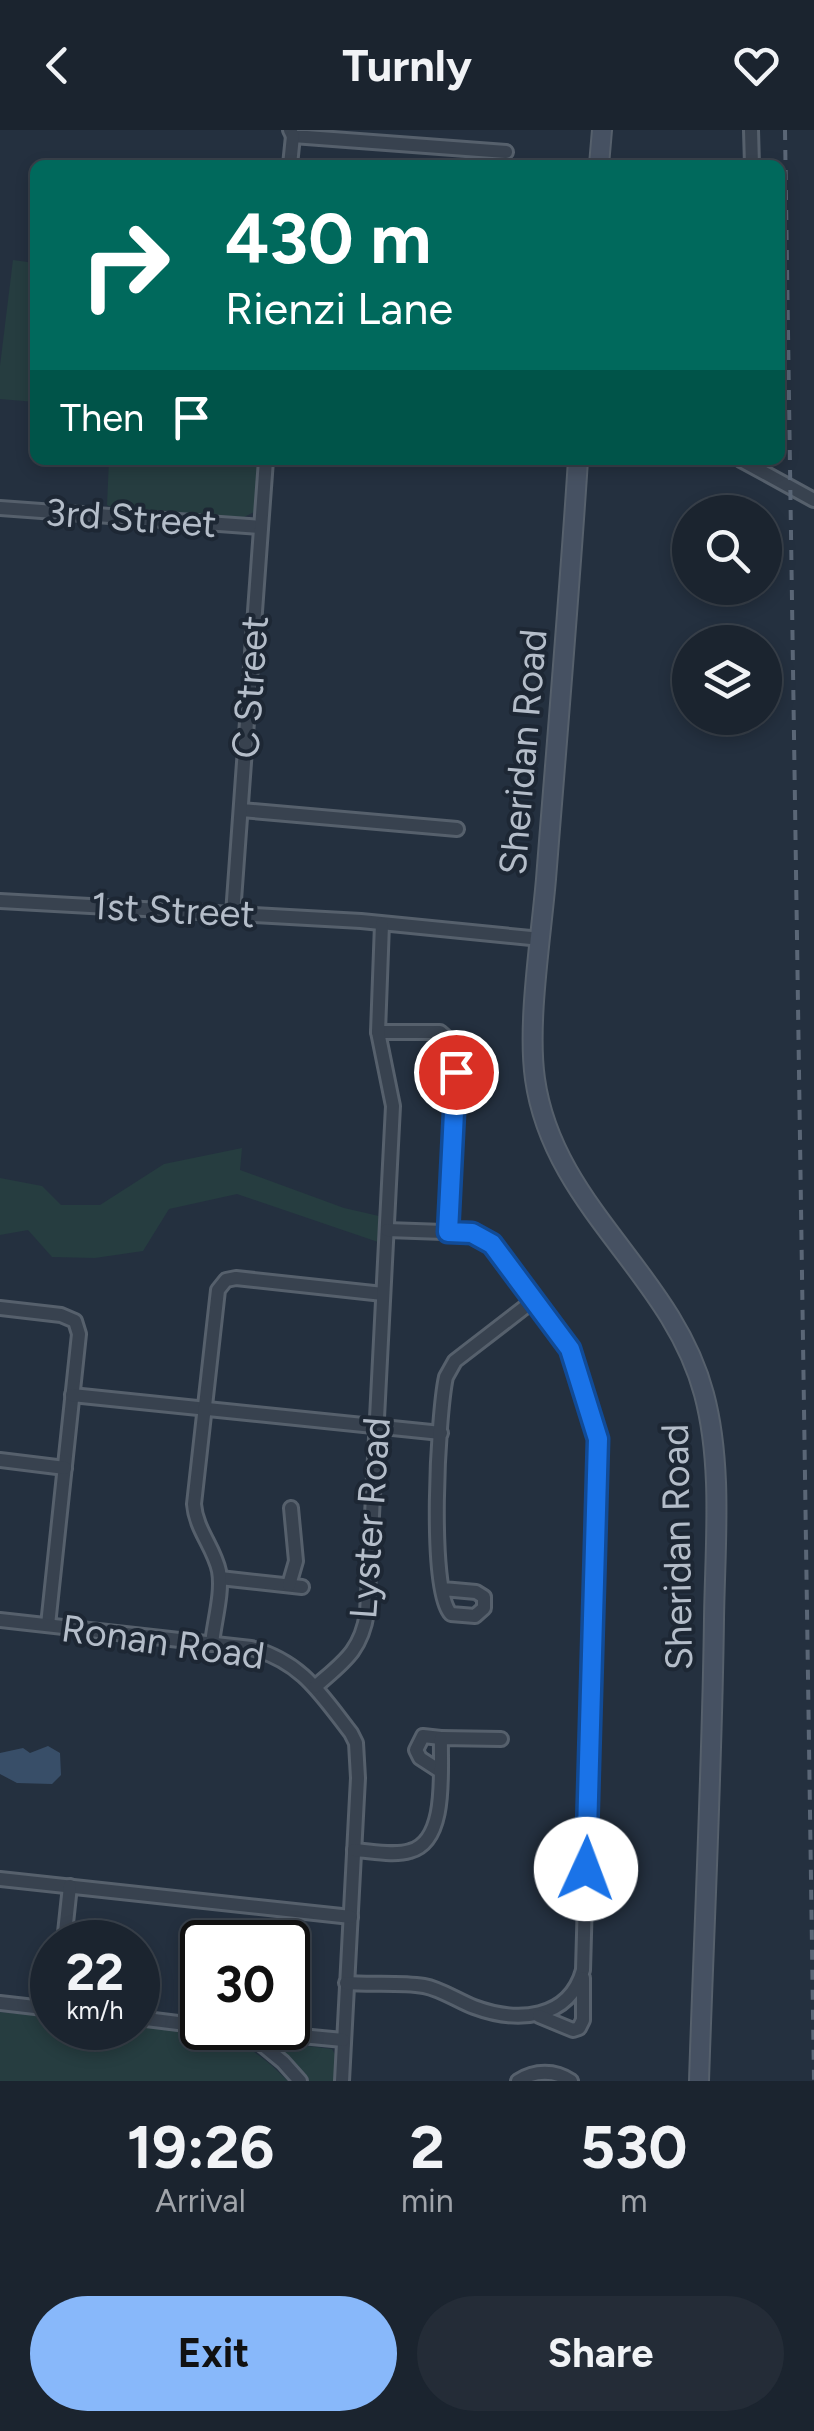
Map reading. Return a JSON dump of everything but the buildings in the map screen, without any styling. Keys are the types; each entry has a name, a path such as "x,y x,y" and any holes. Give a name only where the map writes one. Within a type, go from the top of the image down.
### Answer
{"main road":[{"path":"599,160 602,130"},
{"name":"Sheridan Road","path":"578,465 534,1075 550,1136 570,1179 672,1317 697,1370 710,1420 714,1476 713,1676 699,2081"}],"street":[{"path":"751,130 752,160"},
{"path":"290,160 291,133 506,152"},
{"name":"C Street","path":"232,914 266,465"},
{"path":"752,465 814,500"},
{"name":"3rd Street","path":"0,508 261,528"},
{"path":"241,810 456,829"},
{"name":"1st Street","path":"0,901 346,920 541,939"},
{"name":"Lyster Road","path":"315,1687 353,1653 364,1629 392,1106 378,1032 382,924"},
{"path":"378,1032 440,1032 457,1047 448,1232"},
{"path":"386,1230 472,1233 492,1244 575,1358 598,1439 583,2020 580,2028 574,2030 536,2015"},
{"path":"212,1644 220,1578 198,1529 194,1504 221,1284 236,1278 384,1294"},
{"path":"443,1589 436,1553 444,1386 455,1361 534,1300"},
{"path":"5,1309 74,1320 78,1343 48,1625"},
{"path":"72,1395 441,1433"},
{"path":"0,1460 65,1468"},
{"path":"220,1578 295,1586 291,1508"},
{"name":"Ronan Road","path":"0,1620 273,1654 315,1687"},
{"path":"315,1687 356,1743 342,2081"},
{"path":"440,1771 420,1758 416,1750 423,1736 501,1739"},
{"path":"354,1850 407,1852 428,1841 437,1817 441,1738"},
{"path":"0,1878 350,1917"},
{"path":"66,1920 70,1886"},
{"path":"346,1982 427,1986 490,2012 536,2015 550,2012 572,1995 583,1970"},
{"path":"0,2003 30,2006"},
{"path":"310,2037 344,2040"},
{"path":"269,2050 300,2081"},
{"path":"518,2081 540,2072 571,2081"}],"green space":[{"path":"13,260 30,262 30,402 0,399 0,366"},
{"path":"109,465 259,465 254,512 244,517 114,509 107,505"},
{"path":"242,1148 240,1170 344,1208 379,1216 378,1242 237,1194 169,1209 143,1251 95,1258 52,1257 28,1230 0,1235 0,1178 42,1186 61,1205 100,1205 164,1164"},
{"path":"0,2012 30,2015 30,2050 160,2050 160,2028 178,2029 180,2050 250,2050 288,2081 0,2081"},
{"path":"332,2049 337,2058 335,2081 308,2081 276,2050"}],"water":[{"path":"48,1746 60,1753 61,1775 52,1784 17,1783 0,1774 0,1753 23,1748 30,1753"}],"railway":[{"path":"785,130 814,2081"}],"route":[{"path":"456,1072 448,1232 472,1233 492,1244 570,1349 598,1439 586,1869"}]}
